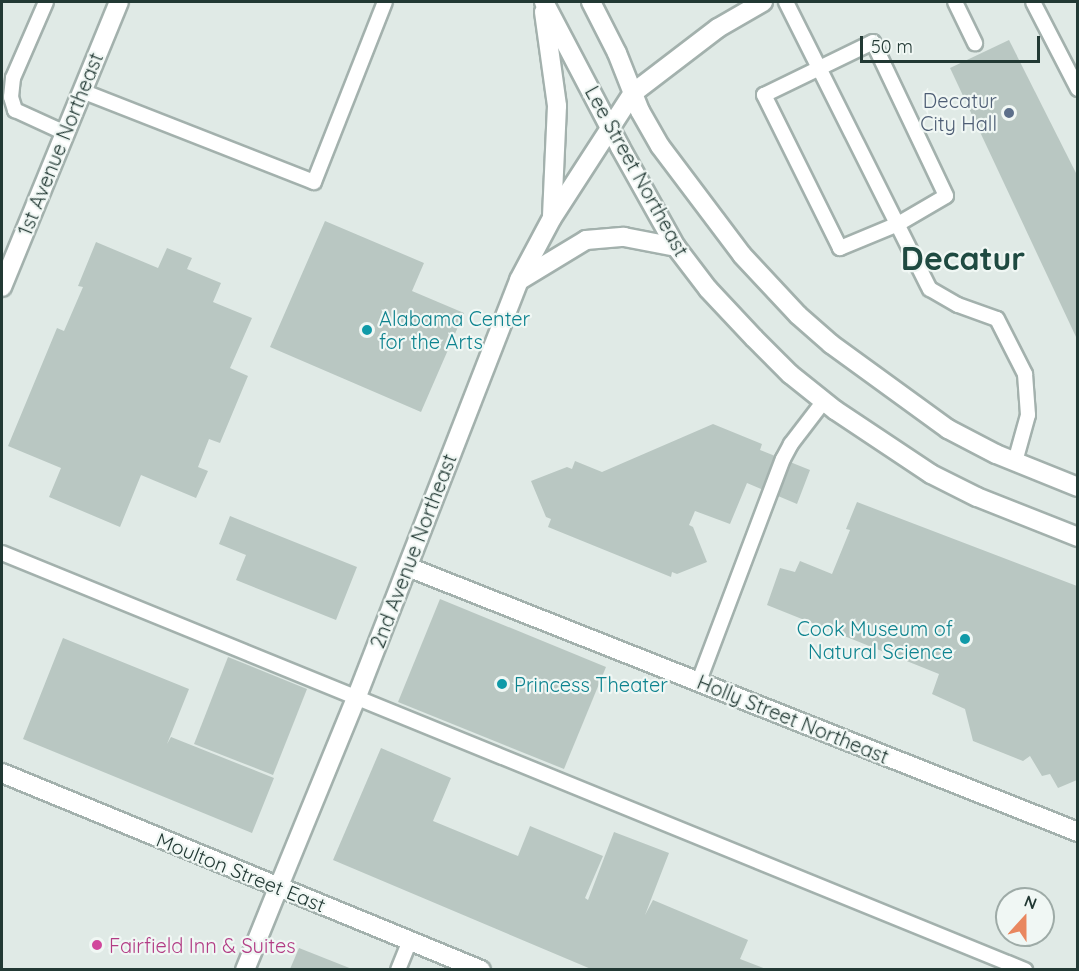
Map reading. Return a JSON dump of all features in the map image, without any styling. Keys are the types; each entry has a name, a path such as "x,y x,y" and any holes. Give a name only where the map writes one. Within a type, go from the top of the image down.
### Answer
{"street":[{"name":"1st Avenue Northeast","path":"2,287 119,2"},
{"name":"Lee Street Northeast","path":"544,2 676,247 708,289 754,338 790,374 824,401 932,474 977,497 1077,537"},
{"path":"544,2 557,106 552,218"},
{"name":"Lee Street Northeast","path":"591,2 617,52 640,111 666,154 742,255 798,315 831,344 948,429 1015,462 1077,488"},
{"name":"2nd Avenue Northeast","path":"245,969 357,696 519,280 552,218 633,93 718,28 763,2"},
{"path":"519,280 586,240 624,237 676,247"},
{"name":"Holly Street Northeast","path":"408,567 1077,832"},
{"name":"Moulton Street East","path":"2,773 410,940 459,965 481,969"}],"lane":[{"path":"46,2 13,78 11,97 15,110 65,133"},
{"path":"82,91 314,182 385,2"},
{"path":"786,2 930,289 958,305 997,320 1025,374 1028,415 1015,462"},
{"path":"955,2 975,43"},
{"path":"1033,2 1077,89"},
{"path":"873,42 946,196 898,224 840,248 764,95 873,42"},
{"path":"692,679 783,459 798,434 824,401"},
{"path":"2,553 1025,969"},
{"path":"398,969 410,940"}],"building":[{"path":"1009,40 1077,175 1077,339 950,68"},
{"name":"Alabama Center for the Arts","path":"325,221 424,263 412,291 464,313 421,412 270,347"},
{"path":"96,242 158,268 167,248 192,258 187,269 221,283 213,302 252,318 230,368 248,376 220,443 209,439 198,467 208,471 196,498 141,475 120,527 49,497 61,468 8,446 57,328 64,331 83,287 78,286"},
{"path":"713,424 762,444 760,450 810,470 797,504 747,483 730,524 695,511 689,525 693,527 707,562 677,574 672,572 671,577 548,527 551,519 546,517 531,481 567,467 572,469 575,461 602,472"},
{"name":"Cook Museum of Natural Science","path":"857,502 1077,586 1077,780 1058,788 1050,774 1042,776 1030,756 1023,761 973,741 965,709 932,694 939,674 767,605 780,568 795,572 800,561 832,574 850,530 846,529"},
{"path":"230,516 357,567 336,620 236,580 246,555 219,544"},
{"name":"Princess Theater","path":"440,599 606,667 564,769 398,702"},
{"path":"63,638 189,689 167,744 171,737 274,778 252,833 23,739"},
{"path":"228,657 307,689 273,775 194,744"},
{"path":"381,748 451,778 433,821 518,856 530,826 603,856 585,898 588,900 614,832 669,853 645,915 653,900 748,940 740,959 766,969 591,969 333,860"},
{"path":"299,948 352,969 290,969"}],"place":[{"name":"Decatur City Hall","path":"1009,113"},
{"name":"Alabama Center for the Arts","path":"367,330"},
{"name":"Cook Museum of Natural Science","path":"965,639"},
{"name":"Princess Theater","path":"502,684"},
{"name":"Fairfield Inn & Suites","path":"97,945"}],"district":[{"name":"Decatur","path":"963,258"}]}
